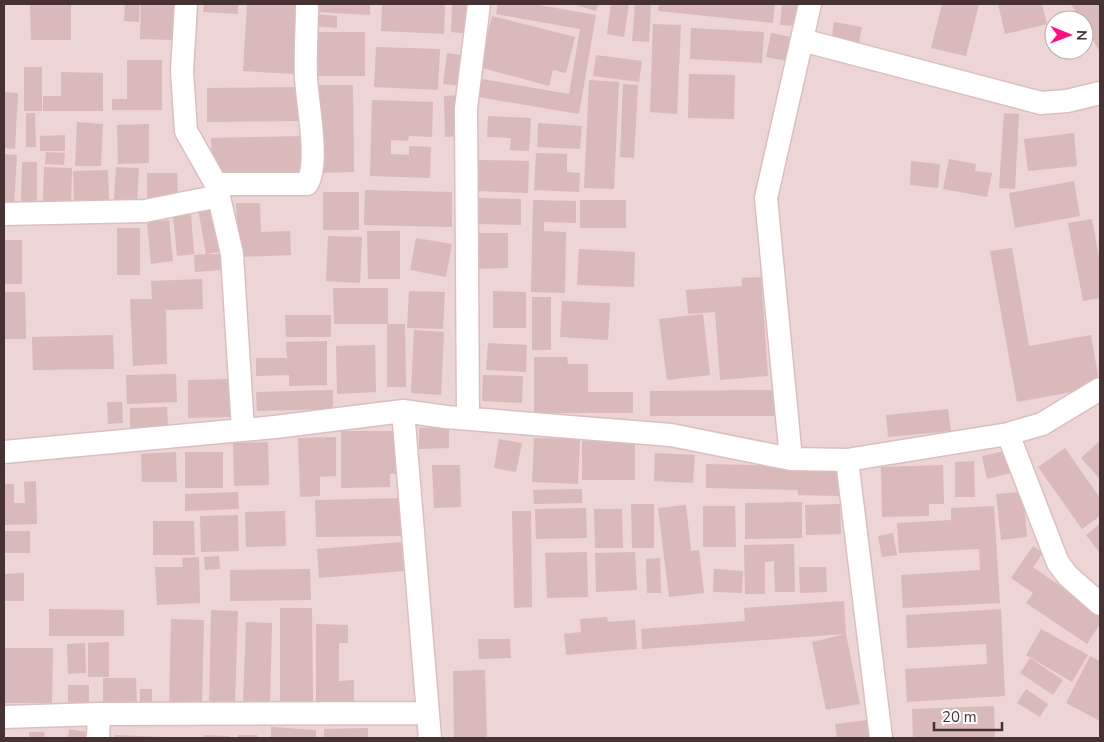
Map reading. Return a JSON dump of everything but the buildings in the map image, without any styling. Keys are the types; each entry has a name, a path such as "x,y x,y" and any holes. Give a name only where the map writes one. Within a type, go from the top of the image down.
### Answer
{"street":[{"path":"186,4 182,71 186,131 218,190 232,254 243,430"},
{"path":"4,214 145,211 218,190 307,184 312,176 311,120 306,78 307,4"},
{"path":"468,418 466,108 479,4"},
{"path":"791,460 766,198 810,4"},
{"path":"802,40 1041,103 1067,101 1100,93"},
{"path":"4,452 243,430 403,411 446,417 671,435 791,460 847,460 1008,434 1042,424 1100,389"},
{"path":"403,411 430,738"},
{"path":"1008,434 1058,563 1068,576 1100,604"},
{"path":"847,460 881,738"},
{"path":"4,717 99,714 428,713"},
{"path":"98,738 99,714"}],"shaded area":[{"path":"4,4 1100,4 1100,738 4,738"}]}
